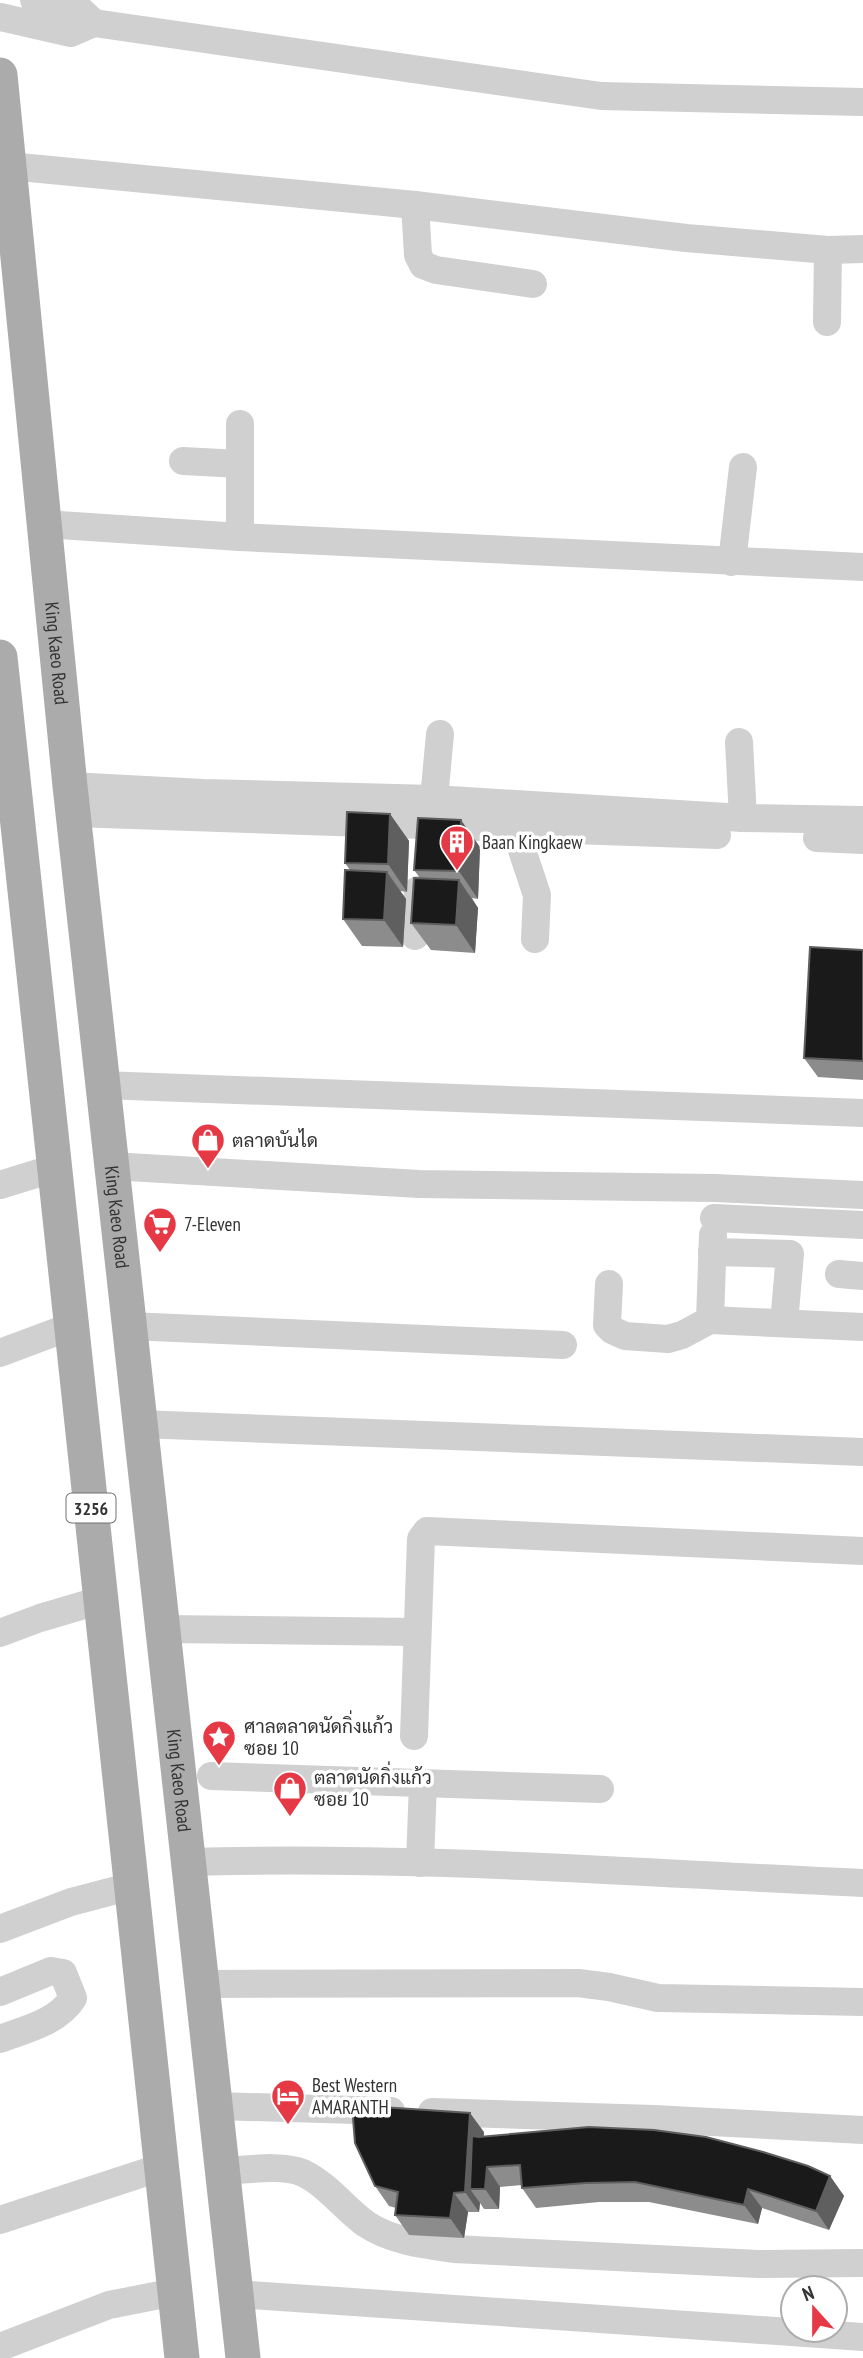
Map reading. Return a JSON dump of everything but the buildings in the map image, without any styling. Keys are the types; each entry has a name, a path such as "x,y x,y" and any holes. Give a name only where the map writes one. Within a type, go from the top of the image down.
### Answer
{"main road":[{"name":"King Kaeo Road","path":"0,75 71,799 243,2358"},
{"name":"3256","path":"0,657 6,772 55,1168 182,2358"}],"street":[{"path":"34,0 80,10 94,23"},
{"path":"0,17 71,33 94,23 601,96 863,102"},
{"path":"9,166 415,205 685,238 828,250 863,248"},
{"path":"415,205 418,256 423,265 436,270 533,284"},
{"path":"827,322 828,250"},
{"path":"240,424 240,537"},
{"path":"183,461 240,464"},
{"path":"732,562 743,467"},
{"path":"44,524 240,537 863,568"},
{"path":"435,799 440,734"},
{"path":"739,742 743,818"},
{"path":"71,799 203,793 435,799 743,818 863,820"},
{"path":"71,799 423,824 863,840"},
{"path":"415,936 423,824"},
{"path":"517,828 537,895 536,939"},
{"path":"102,1085 863,1113"},
{"path":"111,1166 419,1184 715,1188 863,1195"},
{"path":"0,1185 55,1168"},
{"path":"710,1320 715,1188"},
{"path":"714,1218 863,1225"},
{"path":"712,1252 790,1254 784,1323"},
{"path":"609,1284 607,1325 625,1335 668,1339 682,1335 710,1320 863,1327"},
{"path":"0,1353 72,1326"},
{"path":"129,1326 563,1346"},
{"path":"140,1424 863,1452"},
{"path":"414,1736 421,1539 428,1531 863,1550"},
{"path":"0,1633 101,1600"},
{"path":"162,1629 416,1632"},
{"path":"211,1776 600,1789"},
{"path":"420,1863 423,1783"},
{"path":"188,1862 420,1863 863,1884"},
{"path":"0,1929 72,1902 132,1886"},
{"path":"0,1993 51,1971 63,1973 74,1998 66,2009 50,2020 0,2039"},
{"path":"202,1984 578,1983 657,1998 863,2002"},
{"path":"215,2106 654,2119 863,2130"},
{"path":"0,2220 162,2167"},
{"path":"223,2171 287,2169 303,2174 330,2192 368,2225 410,2242 454,2249 758,2264 863,2263"},
{"path":"0,2347 109,2305 175,2292"},
{"path":"236,2294 863,2337"}],"place":[{"name":"Baan Kingkaew","path":"457,872"},
{"name":"ตลาดบันได","path":"208,1170"},
{"name":"7-Eleven","path":"160,1254"},
{"name":"ศาลตลาดนัดกิ่งแก้ว ซอย 10","path":"219,1767"},
{"name":"ตลาดนัดกิ่งแก้ว ซอย 10","path":"290,1818"},
{"name":"Best Western AMARANTH","path":"288,2126"}]}
